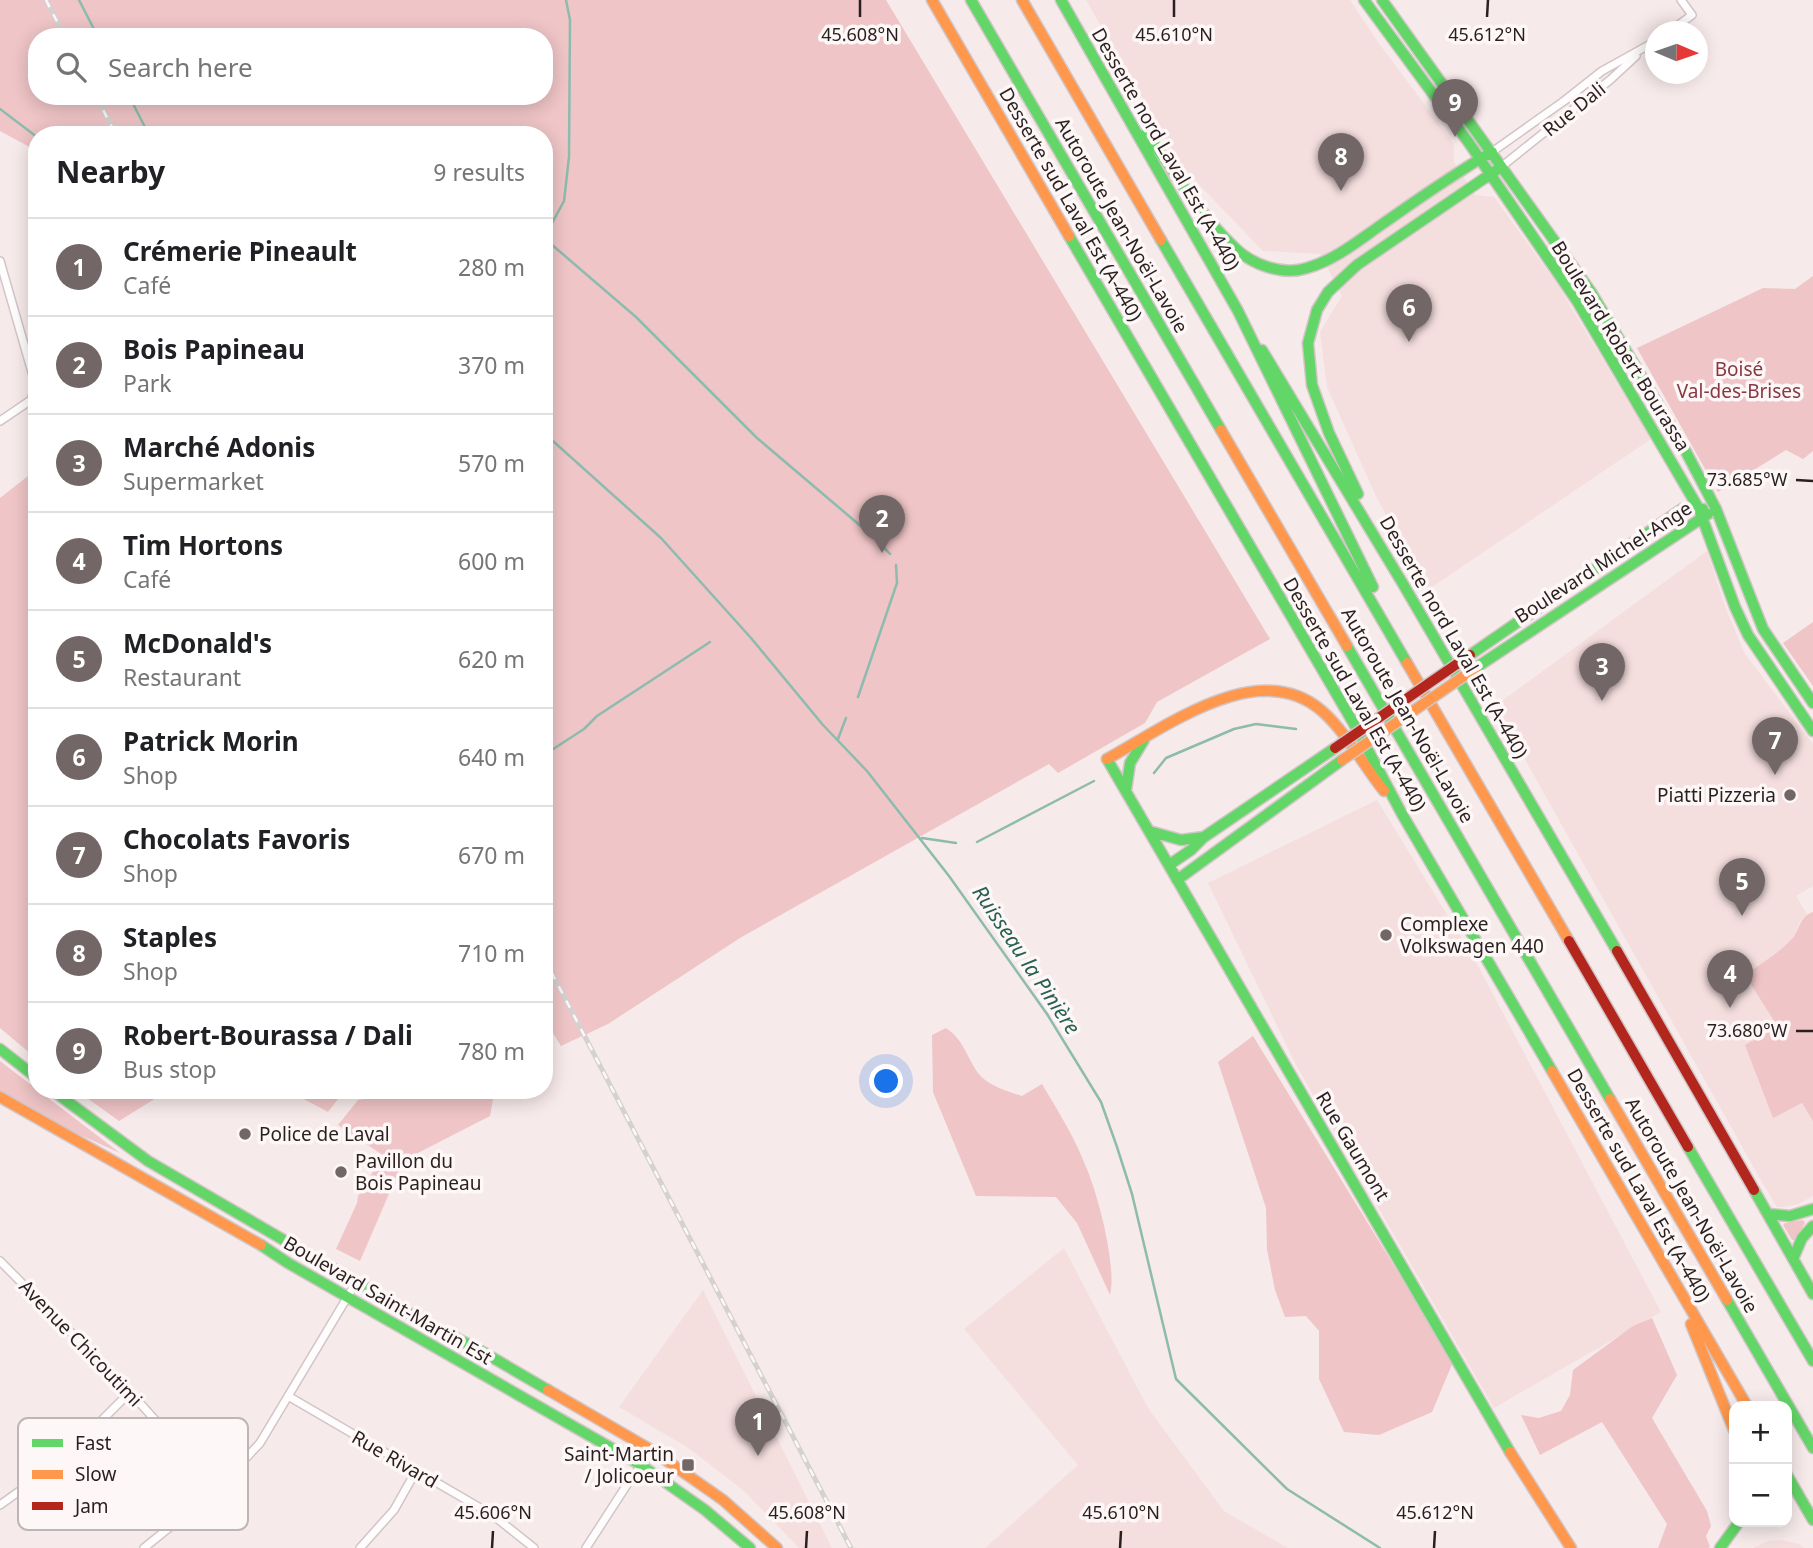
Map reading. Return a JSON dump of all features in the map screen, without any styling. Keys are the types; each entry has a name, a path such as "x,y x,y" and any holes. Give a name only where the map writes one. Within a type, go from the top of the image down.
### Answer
{"main road":[{"name":"Desserte sud Laval Est (A-440)","path":"932,0 1744,1401"},
{"path":"940,0 956,40"},
{"name":"Autoroute Jean-Noël-Lavoie","path":"971,0 1813,1448"},
{"name":"Autoroute Jean-Noël-Lavoie","path":"1022,0 1813,1361"},
{"name":"Desserte nord Laval Est (A-440)","path":"1060,0 1238,311 1376,537 1813,1294"},
{"name":"Boulevard Robert Bourassa","path":"1364,0 1577,301 1701,513 1744,626 1763,659 1813,731"},
{"name":"Boulevard Robert Bourassa","path":"1382,0 1591,292 1684,448 1716,509 1760,623 1813,703"},
{"path":"1115,94 1228,242 1250,260 1276,270 1306,269 1335,257 1492,152"},
{"path":"1376,537 1313,386 1308,351 1313,319 1322,300 1342,277 1501,167"},
{"path":"1238,311 1431,704"},
{"name":"Boulevard Michel-Ange","path":"1169,865 1189,852 1204,837 1682,509 1701,513"},
{"name":"Boulevard Michel-Ange","path":"1177,880 1476,667 1701,513 1716,509"},
{"path":"1126,790 1130,763 1144,739 1223,697 1241,691 1266,689 1291,693 1314,705 1328,717 1402,814"},
{"name":"Rue Gaumont","path":"1144,739 1107,759 1503,1439 1541,1503 1572,1548"},
{"path":"1149,831 1181,840 1204,837"},
{"path":"0,1049 28,1071"},
{"name":"Boulevard Saint-Martin Est","path":"0,1097 641,1465 702,1508 750,1548"},
{"name":"Boulevard Saint-Martin Est","path":"64,1099 137,1154 653,1451 714,1493 777,1548"},
{"path":"191,1205 200,1191"},
{"path":"1769,1214 1790,1216 1813,1209"},
{"path":"1793,1259 1802,1238 1813,1226"},
{"path":"268,1252 272,1232"},
{"path":"1677,1286 1729,1419"},
{"path":"1792,1484 1813,1520"},
{"path":"1720,1548 1735,1527"}],"street":[{"path":"1681,0 1692,15 1684,21"},
{"name":"Rue Dali","path":"1492,152 1564,102 1602,71 1644,48"},
{"name":"Rue Dali","path":"1501,167 1610,80 1644,48"},
{"path":"0,261 28,358"},
{"path":"0,421 28,403"},
{"name":"Avenue Chicoutimi","path":"0,1261 153,1418"},
{"path":"248,1456 260,1443 357,1281"},
{"path":"104,1418 130,1392"},
{"name":"Rue Rivard","path":"288,1396 494,1516 534,1548"},
{"path":"586,1548 653,1451"},
{"path":"360,1548 394,1510 416,1471"},
{"path":"0,1505 18,1492"},
{"path":"144,1548 166,1530"}],"shaded area":[{"path":"1086,0 1350,0 1454,144 1454,162 1475,195 1494,197 1557,284 1651,439 1426,591 1375,494 1327,387 1320,332 1342,296 1320,254 1263,251 1183,168"},
{"path":"1707,551 1725,606 1745,654 1813,744 1813,886 1796,896 1807,914 1799,923 1793,940 1746,975 1778,1027 1774,1117 1803,1103 1813,1121 1813,1196 1798,1204 1783,1207 1777,1207 1758,1175 1495,706"},
{"path":"1377,800 1476,962 1661,1312 1494,1408 1296,1065 1208,883"},
{"path":"1064,1248 1148,1408 1224,1511 1288,1548 985,1548 1078,1465 964,1329"},
{"path":"703,1290 832,1548 799,1548 743,1490 687,1447 619,1407"},
{"path":"1780,1540 1799,1544 1804,1548 1753,1548 1768,1541"}],"green space":[{"path":"0,0 886,0 1270,639 1157,702 1145,723 1058,773 1049,764 740,938 608,1024 561,1046 553,1033 553,126 28,126 28,146 0,131"},
{"name":"Boisé Val-des-Brises","path":"1813,276 1813,451 1803,459 1786,450 1718,492 1637,348 1763,288 1795,289"},
{"path":"28,476 28,1051 0,1028 0,498"},
{"path":"1813,622 1813,686 1783,643"},
{"path":"1813,912 1813,1121 1802,1103 1773,1118 1745,1045 1778,1027 1745,975 1785,946 1804,917"},
{"path":"946,1028 961,1043 982,1078 992,1085 1022,1096 1042,1084 1077,1146 1096,1194 1109,1249 1110,1295 1077,1223 1056,1197 976,1196 933,1092 932,1035"},
{"path":"1253,1036 1453,1362 1432,1412 1379,1435 1344,1432 1319,1379 1319,1331 1306,1316 1285,1317 1275,1290 1267,1249 1266,1208 1218,1062"},
{"path":"0,1061 28,1082 28,1099 50,1099 120,1153 67,1129 0,1091"},
{"path":"88,1099 154,1099 119,1121"},
{"path":"304,1099 338,1099 328,1112"},
{"path":"493,1099 490,1116 410,1157 398,1173 360,1261 336,1249 358,1196 374,1170 371,1158 381,1154 338,1125 358,1100"},
{"path":"1803,1220 1805,1223 1795,1240 1792,1240 1783,1225"},
{"path":"1652,1318 1677,1375 1652,1418 1707,1511 1711,1526 1706,1536 1710,1547 1708,1548 1658,1548 1667,1524 1602,1422 1540,1455 1521,1415 1539,1418 1561,1411 1570,1395 1573,1370 1633,1326"}],"waterway":[{"path":"79,0 93,28"},
{"path":"553,221 564,201 569,157 570,20 566,0"},
{"path":"134,105 144,126"},
{"path":"0,109 28,130"},
{"path":"553,246 636,317 757,438 876,539 890,554"},
{"name":"Ruisseau la Pinière","path":"553,441 661,538 751,638 823,725 867,771 949,876 1047,1014 1101,1102 1117,1147 1132,1194 1176,1379 1287,1489 1380,1548"},
{"path":"858,697 897,583 896,565"},
{"path":"553,749 584,729 597,716 710,642"},
{"path":"838,739 846,718"},
{"path":"1154,773 1166,758 1234,729 1256,724 1296,729"},
{"path":"977,842 1094,781"},
{"path":"922,838 956,843"}],"railway":[{"path":"46,0 60,28"},
{"path":"101,105 111,126"},
{"path":"553,975 851,1548"}],"traffic: fast":[{"path":"971,0 1221,430"},
{"path":"1061,0 1238,311 1373,587"},
{"path":"1364,0 1469,143 1577,301 1699,509 1748,635 1813,731"},
{"path":"1382,0 1591,292 1684,448 1716,509 1763,629 1813,703"},
{"path":"1146,133 1199,207 1234,247 1259,264 1288,271 1317,265 1337,255 1449,178 1492,152"},
{"path":"1358,494 1329,433 1312,385 1308,343 1317,310 1328,292 1357,265 1501,167"},
{"path":"1069,236 1354,724 1402,814 1552,1071"},
{"path":"1161,240 1407,663"},
{"path":"1262,350 1403,584 1617,951"},
{"path":"1470,655 1682,509 1703,509"},
{"path":"1477,667 1708,514"},
{"path":"1347,646 1610,1099"},
{"path":"1126,790 1130,763 1144,740"},
{"path":"1169,865 1204,837 1335,748"},
{"path":"1107,759 1510,1452"},
{"path":"1177,880 1342,760"},
{"path":"1149,831 1181,840 1204,837"},
{"path":"0,1049 28,1071"},
{"path":"64,1099 148,1161 428,1324 476,1348 548,1390"},
{"path":"1688,1147 1813,1361"},
{"path":"1754,1190 1813,1294"},
{"path":"1769,1214 1790,1216 1813,1209"},
{"path":"1793,1259 1802,1238 1813,1226"},
{"path":"261,1245 641,1465 705,1510 750,1548"},
{"path":"1727,1300 1813,1448"},
{"path":"1792,1484 1813,1520"},
{"path":"1720,1548 1735,1527"}],"traffic: slow":[{"path":"932,0 1069,236"},
{"path":"1022,0 1161,240"},
{"path":"1221,430 1347,646"},
{"path":"1407,663 1569,941"},
{"path":"1342,760 1477,667"},
{"path":"1107,759 1184,715 1213,702 1242,694 1270,691 1297,696 1322,711 1347,739 1384,791"},
{"path":"1552,1071 1744,1401"},
{"path":"0,1097 261,1245"},
{"path":"1610,1099 1727,1300"},
{"path":"1691,1324 1729,1418"},
{"path":"548,1390 653,1451 723,1500 777,1548"},
{"path":"1510,1452 1571,1548"}],"traffic: jam":[{"path":"1335,748 1470,655"},
{"path":"1569,941 1688,1147"},
{"path":"1617,951 1754,1190"}],"place":[{"name":"Robert-Bourassa / Dali","path":"1455,137"},
{"name":"Staples","path":"1341,191"},
{"name":"Patrick Morin","path":"1409,342"},
{"name":"Bois Papineau","path":"882,553"},
{"name":"Marché Adonis","path":"1602,701"},
{"name":"Chocolats Favoris","path":"1775,775"},
{"name":"Piatti Pizzeria","path":"1790,795"},
{"name":"McDonald's","path":"1742,916"},
{"name":"Complexe Volkswagen 440","path":"1386,935"},
{"name":"Tim Hortons","path":"1730,1008"},
{"name":"Police de Laval","path":"245,1134"},
{"name":"Pavillon du Bois Papineau","path":"341,1172"},
{"name":"Crémerie Pineault","path":"758,1456"},
{"name":"Saint-Martin / Jolicoeur","path":"688,1465"}]}
